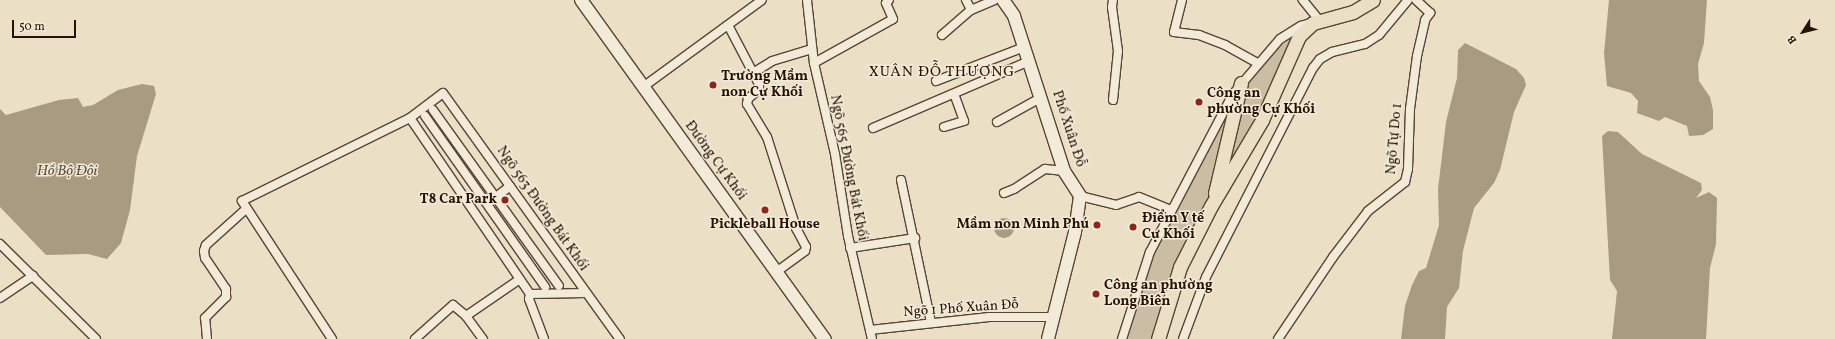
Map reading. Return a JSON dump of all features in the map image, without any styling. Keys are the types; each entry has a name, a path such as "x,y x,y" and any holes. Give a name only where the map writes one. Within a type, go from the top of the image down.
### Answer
{"main road":[{"path":"1158,339 1180,267 1212,206 1262,120 1299,36 1319,20 1353,12 1373,0"},
{"path":"1212,206 1241,83"}],"street":[{"name":"Đường Cự Khối","path":"581,0 825,339"},
{"path":"643,87 762,0"},
{"name":"Ngõ 565 Đường Bát Khối","path":"807,0 814,63 835,154 850,248 872,339"},
{"path":"814,63 893,18 886,3 889,0"},
{"path":"966,0 971,10"},
{"path":"942,35 971,10 994,0"},
{"name":"Phố Xuân Đỗ","path":"1003,0 1014,16 1042,97 1064,171 1080,196"},
{"path":"1113,0 1118,51 1113,100"},
{"path":"1182,0 1174,32 1199,34 1225,45 1258,63"},
{"path":"1122,339 1145,264 1227,103 1258,63 1286,35 1319,20 1303,0"},
{"path":"1183,339 1206,277 1313,68 1320,59 1332,52 1365,44 1379,35 1408,0"},
{"name":"Ngõ Tự Do 1","path":"1278,339 1333,257 1368,211 1405,182 1408,169 1410,109 1417,56 1426,20 1430,13 1416,0"},
{"path":"728,25 760,86 747,100 747,104 767,137 796,228 806,247 805,251 776,272"},
{"path":"936,81 1024,46"},
{"path":"753,73 772,61 812,49"},
{"path":"873,128 1029,61"},
{"name":"Ngõ 563 Đường Bát Khối","path":"410,118 443,93 620,339"},
{"path":"944,127 964,121 954,94"},
{"path":"997,122 1042,97"},
{"path":"433,110 559,286"},
{"path":"425,116 483,206 545,287"},
{"path":"332,339 242,201 410,118 530,294 529,299 544,339"},
{"path":"1004,193 1014,189 1045,169 1064,171"},
{"path":"901,180 915,238 931,322"},
{"path":"483,206 510,186"},
{"path":"1048,339 1075,232 1080,196 1116,205 1138,197 1172,210"},
{"path":"207,339 205,318 226,297 226,289 205,258 204,251 206,245 246,209"},
{"path":"850,248 915,238"},
{"path":"0,244 96,339"},
{"path":"0,298 33,276"},
{"path":"466,316 520,279"},
{"path":"530,294 586,293"},
{"path":"415,339 453,305 466,316 483,339"},
{"name":"Ngõ 1 Phố Xuân Đỗ","path":"870,330 931,322 989,317 1053,317"}],"shaded area":[{"path":"1295,35 1263,106 1220,185 1245,88 1273,52"},
{"path":"1228,112 1211,193 1154,339 1124,339 1154,251"}],"water":[{"path":"1609,0 1707,0 1704,43 1698,64 1699,81 1710,97 1713,110 1713,129 1703,135 1689,136 1687,126 1665,117 1659,121 1637,113 1638,101 1631,93 1607,86 1604,53"},
{"path":"1465,43 1516,69 1524,78 1526,85 1514,112 1500,170 1494,183 1474,208 1463,251 1459,288 1447,307 1445,339 1401,339 1405,306 1412,285 1419,271 1426,268 1439,225 1438,189 1446,122 1457,78 1458,50"},
{"name":"Hồ Bộ Đội","path":"142,84 154,86 156,94 137,156 130,210 121,243 107,259 88,254 46,255 0,207 0,109 6,115 59,100 78,98 83,107 93,105 118,90"},
{"path":"1608,131 1618,132 1642,154 1701,183 1702,190 1696,198 1709,192 1717,198 1716,244 1710,268 1706,339 1612,339 1617,291 1610,280 1602,136"},
{"path":"1004,218 1011,221 1014,228 1011,235 1004,238 997,235 994,228 997,221"}],"place":[{"name":"Trường Mầm non Cự Khối","path":"713,85"},
{"name":"Công an phường Cự Khối","path":"1199,102"},
{"name":"T8 Car Park","path":"505,200"},
{"name":"Pickleball House","path":"765,210"},
{"name":"Mầm non Minh Phú","path":"1097,225"},
{"name":"Điểm Y tế Cự Khối","path":"1133,227"},
{"name":"Công an phường Long Biên","path":"1096,294"}],"district":[{"name":"XUÂN ĐỖ THƯỢNG","path":"942,73"}]}
